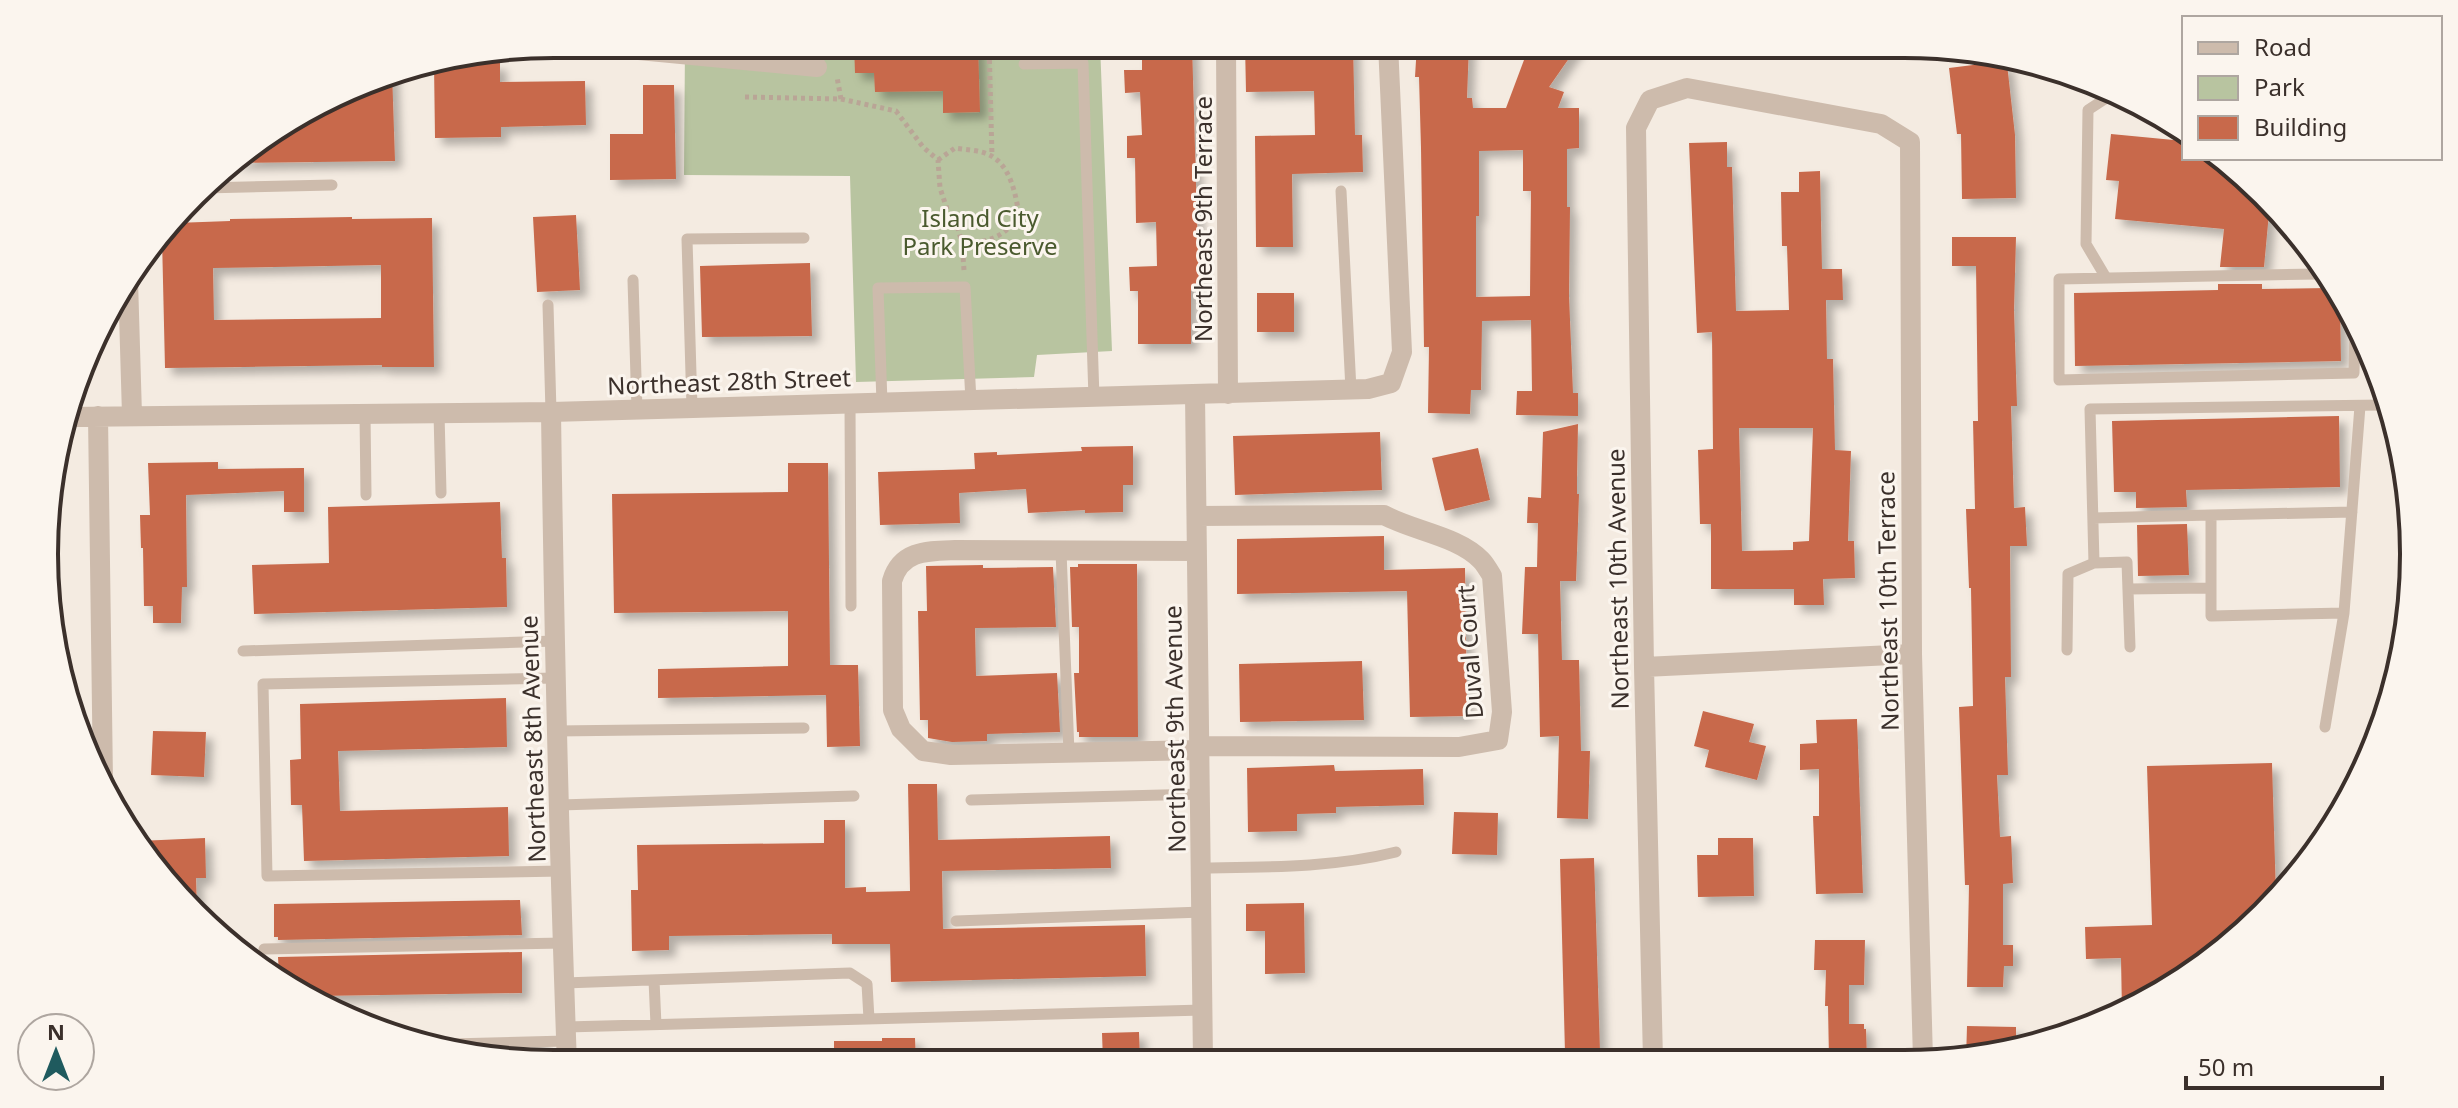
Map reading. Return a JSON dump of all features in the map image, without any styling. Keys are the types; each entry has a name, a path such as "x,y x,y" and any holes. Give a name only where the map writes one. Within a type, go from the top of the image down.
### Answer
{"street":[{"path":"723,58 817,67"},
{"name":"Northeast 9th Terrace","path":"1226,58 1228,394"},
{"name":"Northeast 28th Street","path":"78,417 637,410 1351,390 1391,383 1402,352 1389,58"},
{"name":"Northeast 10th Avenue","path":"1653,1050 1636,128 1650,100 1687,88 1881,124 1910,142"},
{"name":"Northeast 10th Terrace","path":"1910,142 1912,654 1923,1049"},
{"path":"129,299 132,415"},
{"name":"Northeast 9th Avenue","path":"1195,394 1203,1050"},
{"name":"Northeast 8th Avenue","path":"551,412 556,731 567,1050"},
{"path":"98,416 103,759"},
{"name":"Duval Court","path":"1197,516 1384,515 1400,524 1462,546 1481,560 1492,576 1502,712 1498,740 1459,747 1201,748"},
{"path":"1197,551 929,551 909,555 895,570 892,581 893,710 909,740 923,751 951,755 1201,748"},
{"path":"1644,667 1912,654"}],"lane":[{"path":"1024,64 1083,63 1094,398"},
{"path":"2103,100 2088,110 2086,244 2105,276"},
{"path":"220,188 332,185"},
{"path":"1341,191 1351,390"},
{"path":"692,408 687,239 804,238"},
{"path":"2313,274 2059,279 2059,380 2354,373 2355,347"},
{"path":"633,280 637,410"},
{"path":"882,403 878,288 965,287 971,401"},
{"path":"548,305 551,412"},
{"path":"850,404 851,606"},
{"path":"2094,563 2090,409 2377,405"},
{"path":"2325,727 2344,613 2360,406"},
{"path":"439,413 441,493"},
{"path":"365,414 366,495"},
{"path":"2093,518 2352,512"},
{"path":"2211,515 2211,616 2344,613"},
{"path":"1061,551 1069,753"},
{"path":"2067,650 2068,574 2094,563 2127,562 2130,647"},
{"path":"2128,589 2211,588"},
{"path":"243,651 555,641"},
{"path":"555,678 263,684 267,876 562,871"},
{"path":"556,731 804,728"},
{"path":"971,800 1201,794"},
{"path":"560,805 854,796"},
{"path":"1202,868 1304,867 1396,852"},
{"path":"956,921 1202,912"},
{"path":"264,949 564,943"},
{"path":"564,983 850,973 867,984 869,1019"},
{"path":"654,980 656,1025"},
{"path":"470,1042 634,1025 1203,1010"}],"path":[{"path":"989,58 992,156"},
{"path":"841,99 896,111 917,140 938,160 940,188 962,243 965,287"},
{"path":"938,160 955,148 992,156 1001,164 1015,193 1019,215 1010,228 997,238 979,243 962,243"}],"green space":[{"name":"Island City Park Preserve","path":"685,58 1101,58 1112,351 1037,355 1034,377 856,382 850,176 684,175"}],"building":[{"path":"854,58 978,58 980,112 943,113 943,91 875,92 874,73 855,73"},
{"path":"1142,58 1192,58 1199,290 1191,290 1191,344 1138,344 1138,291 1130,291 1129,267 1157,266 1156,222 1136,223 1135,158 1127,158 1127,136 1142,135 1140,92 1125,93 1124,70 1142,70"},
{"path":"1245,58 1353,58 1355,135 1362,135 1363,172 1292,174 1293,247 1256,247 1255,136 1315,135 1314,91 1246,92"},
{"path":"1416,58 1468,58 1467,98 1472,98 1473,108 1506,108 1525,58 1569,58 1549,87 1564,92 1558,108 1579,108 1579,148 1567,149 1569,296 1573,393 1578,393 1578,416 1516,415 1517,391 1532,391 1531,320 1482,321 1481,390 1471,390 1470,414 1428,413 1429,347 1424,347 1419,77 1415,77","holes":["1523,150 1523,191 1531,191 1530,296 1476,297 1479,151"]},
{"path":"484,63 500,63 500,82 585,81 586,125 501,127 501,137 435,138 434,73"},
{"path":"1980,64 2008,69 2015,135 2016,198 1962,199 1961,134 1957,134 1949,68"},
{"path":"392,85 395,161 249,163 306,124"},
{"path":"643,85 674,85 676,179 610,180 610,134 643,134"},
{"path":"2111,134 2177,140 2182,143 2182,160 2206,160 2269,218 2264,267 2220,267 2224,229 2115,219 2119,181 2106,180"},
{"path":"1727,142 1727,167 1732,167 1736,311 1789,310 1787,246 1782,246 1781,192 1799,192 1799,172 1820,171 1822,269 1842,269 1843,300 1826,300 1827,359 1833,359 1835,450 1851,451 1848,541 1854,541 1855,578 1823,579 1824,605 1794,605 1794,589 1711,589 1711,524 1700,524 1698,450 1713,449 1712,332 1697,333 1689,143","holes":["1739,428 1813,428 1809,541 1793,542 1793,550 1742,551"]},
{"path":"576,215 580,290 537,292 533,217"},
{"path":"432,218 434,367 165,368 162,249 185,223","holes":["381,265 381,318 214,320 213,268"]},
{"path":"1952,237 2016,237 2014,310 2017,406 2011,406 2014,508 2025,507 2027,546 2010,546 2011,677 2005,677 2008,775 1997,775 2000,837 2011,836 2013,883 2003,884 2003,945 2013,945 2013,966 2004,966 2003,987 1967,987 1969,885 1965,885 1959,707 1973,706 1966,509 1975,509 1973,421 1978,421 1976,266 1952,266"},
{"path":"810,263 812,336 702,337 700,266"},
{"path":"2218,284 2262,284 2262,289 2322,288 2340,318 2341,361 2075,366 2074,293 2218,290"},
{"path":"1257,293 1294,293 1294,332 1257,332"},
{"path":"2339,416 2340,487 2186,490 2187,507 2136,508 2136,492 2114,492 2112,421"},
{"path":"1578,424 1576,581 1560,581 1562,660 1579,660 1581,751 1590,751 1588,819 1557,818 1559,736 1540,737 1538,634 1522,634 1525,567 1537,567 1538,523 1527,523 1528,497 1541,498 1543,432"},
{"path":"1380,432 1382,490 1235,495 1233,436"},
{"path":"1133,446 1133,485 1123,485 1123,512 1028,513 1026,489 959,493 960,523 880,525 878,472 975,469 974,453 997,452 997,455 1082,451 1081,447"},
{"path":"1478,448 1490,500 1445,511 1432,458"},
{"path":"218,462 218,469 304,468 304,512 284,512 284,491 186,495 187,587 182,587 181,623 153,623 153,606 144,606 141,548 140,515 150,515 148,463"},
{"path":"788,463 828,463 830,665 858,665 860,746 827,747 826,695 658,698 658,669 788,666 788,611 614,613 612,494 788,492"},
{"path":"500,502 507,607 254,614 252,565 329,563 328,507"},
{"path":"2187,524 2189,575 2138,576 2137,525"},
{"path":"1384,536 1384,570 1465,568 1467,716 1410,717 1407,591 1237,594 1237,539"},
{"path":"1078,564 1137,564 1138,737 1079,737 1077,732 1074,673 1079,673 1079,627 1072,627 1070,567 1078,567"},
{"path":"983,565 983,568 1053,567 1056,627 975,628 976,676 1057,673 1060,732 987,734 987,741 952,742 928,738 928,720 920,720 918,611 927,611 926,566"},
{"path":"1362,661 1364,720 1240,722 1239,664"},
{"path":"506,698 507,747 338,751 340,811 508,807 509,856 304,861 302,805 291,805 290,760 301,759 300,704"},
{"path":"1703,711 1754,724 1749,742 1766,746 1757,780 1705,767 1709,750 1694,746"},
{"path":"1857,719 1863,893 1816,894 1813,816 1819,816 1819,769 1800,770 1800,744 1817,743 1816,720"},
{"path":"153,731 206,732 204,777 151,775"},
{"path":"2272,763 2276,883 2206,948 2152,984 2122,1000 2121,958 2086,959 2085,927 2152,925 2147,766"},
{"path":"1334,765 1335,771 1423,769 1424,805 1336,807 1336,813 1297,814 1297,831 1248,832 1247,768"},
{"path":"908,784 937,784 938,840 1110,836 1111,868 942,871 943,929 1145,925 1146,976 891,982 890,944 832,944 832,934 669,936 669,950 632,951 631,890 638,890 637,845 824,843 824,820 845,820 845,888 866,887 866,892 910,891"},
{"path":"1454,812 1498,813 1497,855 1452,854"},
{"path":"205,838 206,878 196,878 197,898 160,856 149,841"},
{"path":"1718,838 1753,838 1754,896 1698,897 1697,855 1718,855"},
{"path":"1594,858 1600,1050 1565,1050 1560,859"},
{"path":"520,900 522,935 278,940 274,937 274,904"},
{"path":"1304,903 1305,973 1265,974 1265,931 1246,931 1246,904"},
{"path":"1815,940 1865,940 1864,985 1849,985 1849,1024 1864,1024 1867,1050 1829,1050 1826,970 1814,970"},
{"path":"522,952 522,993 329,996 278,966 278,957"},
{"path":"1967,1026 2016,1027 2016,1037 1966,1046"},
{"path":"1139,1032 1140,1050 1103,1050 1102,1033"},
{"path":"882,1038 915,1038 915,1050 834,1050 834,1041 882,1041"}]}
